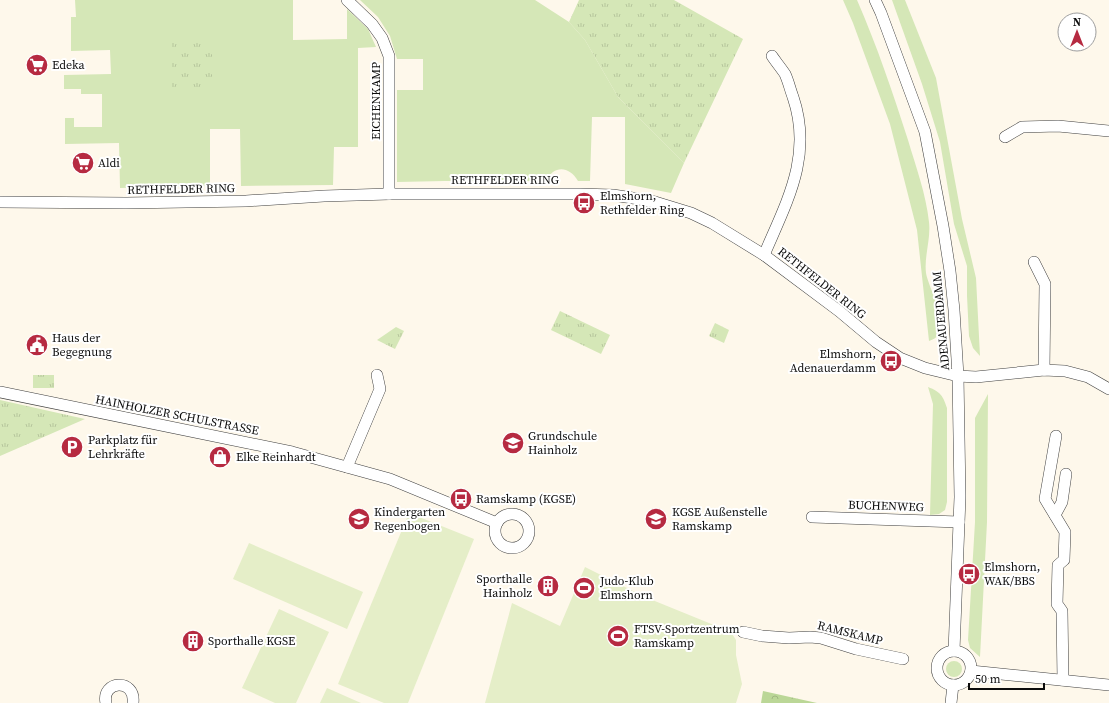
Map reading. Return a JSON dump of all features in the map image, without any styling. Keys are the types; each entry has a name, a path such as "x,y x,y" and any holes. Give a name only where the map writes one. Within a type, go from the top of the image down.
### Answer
{"street":[{"name":"EICHENKAMP","path":"347,0 372,24 382,38 389,56 389,194"},
{"name":"ADENAUERDAMM","path":"875,0 925,132 950,271 958,376 960,497 954,652"},
{"path":"764,255 784,209 797,172 801,137 798,111 785,75 772,56"},
{"path":"1005,137 1022,127 1058,126 1109,131"},
{"name":"RETHFELDER RING","path":"0,202 126,203 246,201 389,194 580,194 613,195 639,199 655,202 691,213 712,222 764,255 839,311 876,342 900,358 925,368 958,376 976,377 1044,370 1065,371 1088,377 1109,389"},
{"path":"1034,262 1045,284 1044,370"},
{"path":"347,467 380,388 377,375"},
{"name":"HAINHOLZER SCHULSTRASSE","path":"0,392 263,445 347,467 390,479 496,523"},
{"path":"1056,436 1045,500 1065,532 1064,560 1058,566 1057,604 1062,611 1063,680"},
{"path":"1055,515 1062,502 1066,474"},
{"name":"BUCHENWEG","path":"812,517 959,522"},
{"name":"RAMSKAMP","path":"743,632 762,636 821,638 856,650 903,659"},
{"path":"960,652 971,665 971,671 966,680 958,685 952,685 943,681 937,672 937,667 943,656 948,653 960,652"},
{"path":"971,671 1109,685"},
{"path":"106,703 105,695 108,690 118,685 124,686 131,691 133,703"},
{"path":"951,703 952,685"}],"green space":[{"path":"75,0 293,0 293,40 347,39 347,9 368,29 376,47 358,48 358,147 334,147 333,185 241,186 240,129 210,129 210,186 120,188 119,143 65,144 65,118 74,118 74,127 102,127 102,94 81,94 81,89 64,89 64,75 111,74 110,50 71,51 71,17 76,17"},
{"path":"360,0 535,0 569,22 585,40 618,97 684,163 671,193 625,184 625,117 592,117 590,181 578,181 570,172 562,169 553,172 546,181 397,182 397,90 423,90 423,59 397,59 390,36 378,17"},
{"path":"579,0 674,0 743,39 684,163 618,97 585,40 569,22"},
{"path":"843,0 857,0 897,105 923,191 929,222 926,273 941,321 940,330 937,337 929,341 917,230 890,124"},
{"path":"892,0 905,0 936,78 962,219 976,278 980,356 973,348 969,336 967,266 954,224 940,142 922,84"},
{"path":"212,37 212,89 172,89 172,38"},
{"path":"560,311 610,335 601,354 551,330"},
{"path":"715,323 729,330 724,343 709,336"},
{"path":"396,327 404,331 395,349 377,340"},
{"path":"33,375 54,375 54,388 33,388"},
{"path":"928,387 941,395 947,408 947,502 945,510 939,514 930,515 933,404"},
{"path":"988,394 987,522 980,657 970,648 968,640 975,522 975,418"},
{"path":"0,400 85,419 0,456"},
{"path":"409,513 474,539 408,703 384,703 338,684"},
{"path":"249,543 363,592 347,629 233,579"},
{"name":"FTSV-Sportzentrum Ramskamp","path":"585,567 645,597 731,632 736,640 736,655 742,684 736,703 485,703 512,603 560,626"},
{"path":"279,609 329,632 296,703 275,703 242,688"},
{"path":"954,661 960,663 962,669 960,675 954,677 948,675 946,669 948,663"},
{"path":"327,688 361,703 320,703"},
{"path":"763,691 817,703 761,703"}],"place":[{"name":"Edeka","path":"37,65"},
{"name":"Aldi","path":"83,163"},
{"name":"Elmshorn, Rethfelder Ring","path":"584,203"},
{"name":"Haus der Begegnung","path":"37,345"},
{"name":"Elmshorn, Adenauerdamm","path":"891,361"},
{"name":"Grundschule Hainholz","path":"513,443"},
{"name":"Parkplatz für Lehrkräfte","path":"72,447"},
{"name":"Elke Reinhardt","path":"220,457"},
{"name":"Ramskamp (KGSE)","path":"461,499"},
{"name":"Kindergarten Regenbogen","path":"359,519"},
{"name":"KGSE Außenstelle Ramskamp","path":"656,519"},
{"name":"Elmshorn, WAK/BBS","path":"969,574"},
{"name":"Sporthalle Hainholz","path":"548,586"},
{"name":"Judo-Klub Elmshorn","path":"584,588"},
{"name":"FTSV-Sportzentrum Ramskamp","path":"618,636"},
{"name":"Sporthalle KGSE","path":"193,641"}]}
